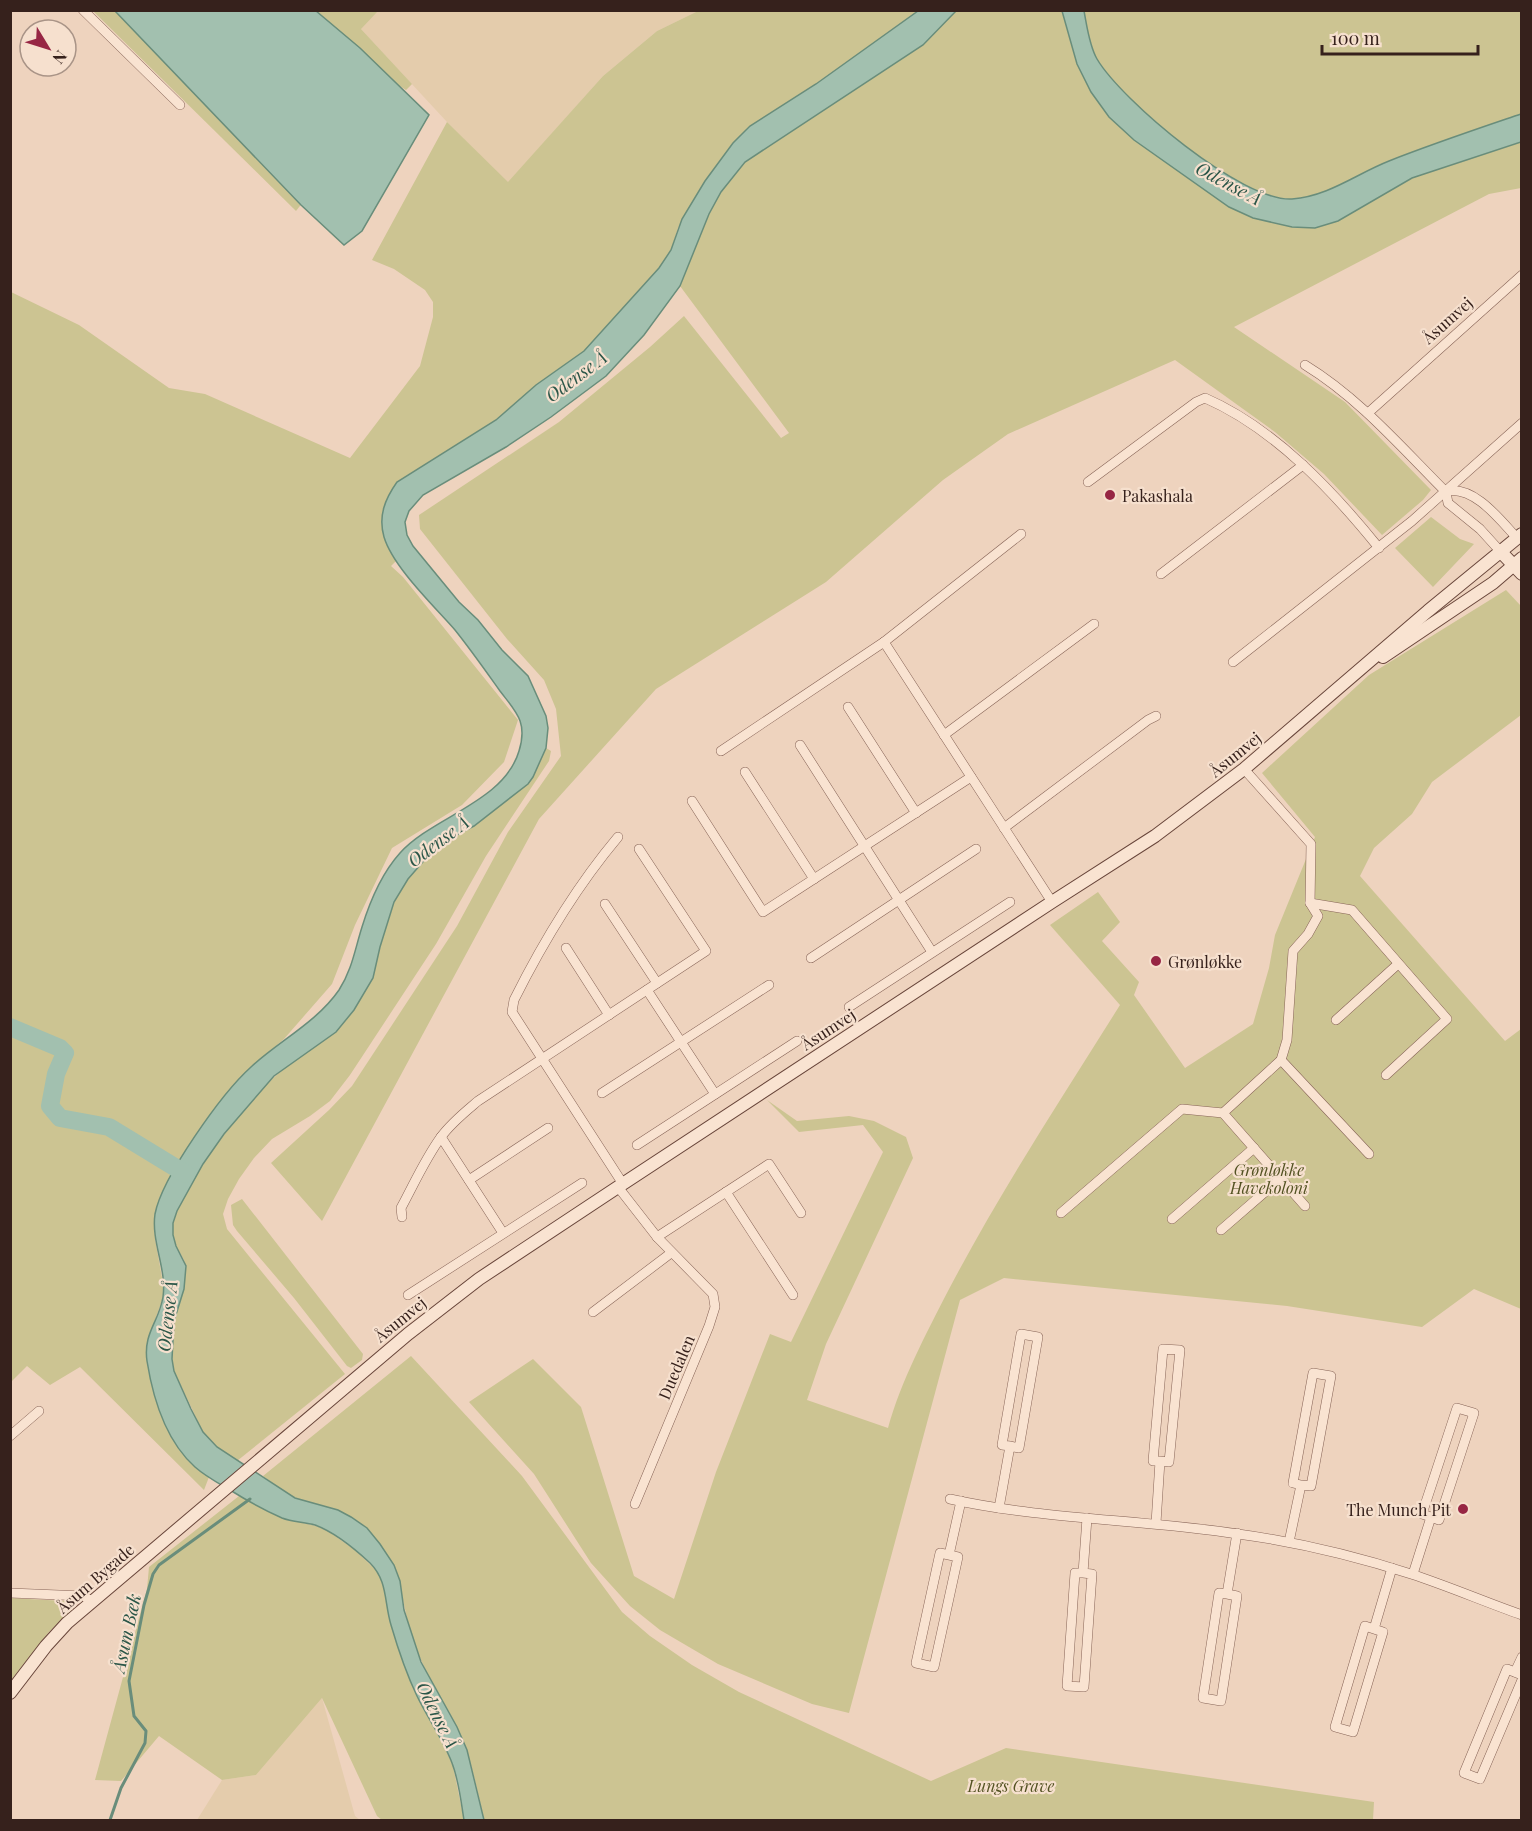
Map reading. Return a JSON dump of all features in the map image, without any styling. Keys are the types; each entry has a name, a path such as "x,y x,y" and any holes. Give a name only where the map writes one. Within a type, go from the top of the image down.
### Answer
{"street":[{"path":"83,10 180,105"},
{"name":"Åsumvej","path":"1368,413 1521,275"},
{"path":"1305,365 1327,378 1368,413 1446,492 1448,503 1519,566"},
{"path":"1088,482 1205,398 1256,429 1303,465 1339,501 1379,548"},
{"path":"1233,662 1379,548 1446,492 1521,423"},
{"path":"1161,574 1303,465"},
{"name":"Åsumvej","path":"212,1499 452,1299 621,1185 1155,836 1244,770 1500,551 1520,538 1482,504 1456,490 1446,492"},
{"path":"721,751 884,642 1021,534"},
{"name":"Åsumvej","path":"1342,684 1519,566"},
{"path":"944,735 1094,624"},
{"path":"884,642 1052,902"},
{"path":"848,707 916,813"},
{"path":"1004,828 1156,716"},
{"path":"800,745 932,952"},
{"path":"1223,1113 1281,1060 1287,1040 1293,951 1308,934 1318,916 1310,903 1311,844 1244,770"},
{"path":"745,772 814,879"},
{"path":"692,801 763,912 971,777"},
{"path":"618,837 574,895 550,932 512,1008 515,1019 621,1185"},
{"path":"402,1217 401,1208 441,1137 456,1119 478,1101 706,951 639,849"},
{"path":"811,958 976,849"},
{"name":"Åsumvej","path":"849,1007 1010,902"},
{"path":"1310,903 1352,910 1447,1018 1386,1075"},
{"path":"605,904 657,983"},
{"path":"566,948 609,1015"},
{"path":"1336,1020 1398,964"},
{"path":"602,1093 769,985"},
{"path":"647,990 715,1095"},
{"name":"Åsumvej","path":"637,1145 797,1041"},
{"path":"1281,1060 1369,1154"},
{"path":"1061,1213 1182,1109 1223,1113 1305,1206"},
{"path":"469,1180 548,1128"},
{"path":"441,1137 503,1233"},
{"path":"1172,1219 1254,1148"},
{"path":"657,1237 768,1164 801,1213"},
{"path":"1221,1230 1281,1178"},
{"name":"Åsumvej","path":"408,1294 582,1183"},
{"name":"Duedalen","path":"621,1185 657,1237 708,1287 715,1300 715,1307 635,1504"},
{"path":"726,1192 793,1295"},
{"path":"593,1312 671,1253"},
{"path":"1021,1334 1038,1337 1019,1448 1010,1446 1002,1445 1021,1334"},
{"path":"1163,1348 1180,1350 1169,1462 1160,1461 1153,1461 1163,1348"},
{"path":"1313,1373 1331,1376 1311,1486 1300,1485 1293,1483 1313,1373"},
{"path":"1457,1408 1474,1413 1439,1520 1431,1517 1422,1514 1457,1408"},
{"path":"10,1436 39,1411"},
{"path":"999,1508 1010,1446"},
{"path":"1156,1523 1160,1461"},
{"path":"1289,1542 1300,1485"},
{"name":"Åsum Bygade","path":"10,1693 45,1646 67,1623 212,1499"},
{"path":"950,1499 999,1508 1156,1523 1289,1542 1413,1574 1521,1616"},
{"path":"949,1555 961,1501"},
{"path":"1413,1574 1431,1517"},
{"path":"1083,1573 1087,1518"},
{"path":"1227,1594 1237,1533"},
{"path":"940,1553 949,1555 958,1557 934,1667 916,1663 940,1553"},
{"path":"1374,1629 1392,1568"},
{"path":"1075,1573 1083,1573 1092,1574 1084,1687 1067,1686 1075,1573"},
{"path":"10,1593 84,1596 91,1601"},
{"path":"1219,1593 1227,1594 1237,1596 1221,1701 1203,1698 1219,1593"},
{"path":"1365,1626 1374,1629 1383,1632 1353,1732 1335,1727 1365,1626"},
{"path":"1519,1676 1507,1669 1464,1773 1480,1779 1519,1676 1521,1657"}],"shaded area":[{"path":"378,11 698,11 657,31 603,76 508,183 447,122 360,28"},
{"path":"322,1698 355,1816 360,1820 197,1820 222,1780 256,1775"}],"green space":[{"path":"956,10 1062,11 1077,64 1229,207 1338,221 1412,178 1521,142 1521,188 1489,194 1234,327 1345,402 1431,490 1423,500 1382,535 1324,474 1275,432 1175,360 1008,434 943,480 826,582 656,689 539,819 322,1221 271,1163 352,1086 457,926 508,832 561,756 556,709 544,680 507,639 420,529 419,515 559,422 684,316 781,438 789,433 680,286 709,214 721,192 745,162 923,45"},
{"path":"93,11 133,11 303,202 296,211"},
{"path":"316,11 378,11 361,29 412,84 406,90 341,48"},
{"path":"698,11 918,11 816,84 750,126 733,143 705,181 678,228 671,250 659,268 584,351 536,385 496,420 397,482 385,540 397,560 391,566 403,577 518,720 504,762 462,805 392,848 355,925 332,984 284,1039 249,1069 193,1140 175,1168 159,1201 154,1218 163,1298 147,1342 147,1359 164,1423 176,1445 196,1468 209,1477 204,1490 80,1367 50,1385 27,1366 11,1382 11,292 79,325 169,388 205,394 350,458 420,366 433,317 433,302 425,290 394,269 372,260 447,122 508,182 603,76 657,31"},
{"path":"1084,11 1521,11 1521,114 1389,161 1318,194 1292,199 1270,196 1214,167 1156,123 1131,99 1110,77 1094,54"},
{"path":"1431,517 1460,539 1474,544 1433,587 1395,548"},
{"name":"Grønløkke Havekoloni","path":"1506,590 1521,606 1521,715 1432,782 1412,814 1374,848 1360,876 1505,1041 1521,1029 1521,1309 1474,1289 1422,1327 1287,1306 1004,1278 960,1300 849,1713 812,1704 718,1664 660,1630 630,1606 591,1563 534,1474 469,1402 533,1359 581,1407 634,1576 674,1599 716,1472 770,1334 791,1342 883,1152 863,1125 799,1132 767,1100 797,1121 849,1116 874,1121 906,1137 913,1158 826,1344 807,1400 888,1428 893,1410 915,1358 968,1254 1031,1146 1120,1005 1050,925 1098,892 1120,922 1102,941 1139,982 1134,995 1185,1068 1253,1024 1269,968 1275,935 1315,837 1262,773 1369,675"},
{"path":"546,748 551,751 549,761 486,856 436,944 350,1075 330,1101 272,1139 254,1158 228,1199 223,1214 227,1229 345,1374 237,1461 217,1447 203,1432 174,1371 171,1351 174,1321 186,1273 184,1260 173,1235 173,1223 177,1211 203,1164 224,1134 265,1086 285,1067 336,1032 354,1010 373,978 394,902 408,879 428,856 445,842 474,826 533,777"},
{"path":"242,1199 363,1354 362,1360 351,1368 347,1366 233,1225 231,1205"},
{"name":"Lungs Grave","path":"411,1356 522,1476 622,1612 650,1636 692,1665 739,1692 931,1781 1006,1748 1374,1802 1373,1820 484,1820 462,1738 415,1645 394,1565 263,1476"},
{"path":"239,1496 282,1518 328,1531 355,1550 379,1573 385,1585 389,1619 453,1766 464,1820 382,1820 377,1816 322,1698 256,1775 222,1780 159,1736 121,1781 95,1780 147,1589 149,1567"},
{"path":"11,1598 65,1601 71,1603 74,1608 49,1632 11,1680"}],"water":[{"path":"115,11 316,11 360,48 429,115 362,231 344,245 301,205"},
{"name":"Odense Å","path":"918,11 956,11 923,45 745,162 721,192 709,214 680,286 644,335 606,376 506,447 423,495 409,511 405,522 407,535 413,546 459,602 528,676 546,716 548,728 546,748 528,784 474,826 447,840 428,856 408,879 394,902 373,978 354,1010 336,1032 274,1076 224,1134 203,1164 177,1211 173,1223 176,1246 186,1266 184,1289 174,1321 172,1359 174,1371 191,1409 203,1432 217,1447 295,1498 338,1510 351,1517 367,1528 394,1565 400,1581 404,1610 421,1662 467,1750 484,1820 464,1820 452,1763 406,1670 391,1625 383,1584 376,1570 358,1552 330,1532 315,1525 282,1518 207,1476 185,1457 169,1432 153,1390 146,1351 149,1335 161,1306 164,1287 155,1235 155,1214 160,1198 181,1158 225,1096 251,1067 309,1022 339,990 350,967 373,897 382,878 400,853 414,840 466,808 499,783 511,769 519,751 522,732 519,718 455,630 415,586 389,549 382,529 382,515 393,488 397,482 496,420 536,385 584,351 659,268 671,250 682,219 705,181 733,143 750,126 816,84"},
{"name":"Odense Å","path":"1062,11 1084,11 1090,42 1097,59 1131,99 1157,123 1215,167 1270,196 1292,199 1318,194 1389,161 1521,114 1521,142 1412,178 1338,221 1315,228 1292,227 1253,218 1229,207 1134,140 1109,117 1091,92 1077,64"}],"waterway":[{"path":"10,1027 60,1048 65,1053 56,1074 50,1106 60,1118 109,1127 186,1174"},
{"name":"Åsum Bæk","path":"110,1820 121,1788 145,1743 146,1731 134,1716 129,1681 144,1605 153,1574 159,1565 250,1499"}],"place":[{"name":"Pakashala","path":"1110,495"},
{"name":"Grønløkke","path":"1156,961"},
{"name":"The Munch Pit","path":"1463,1509"}]}
